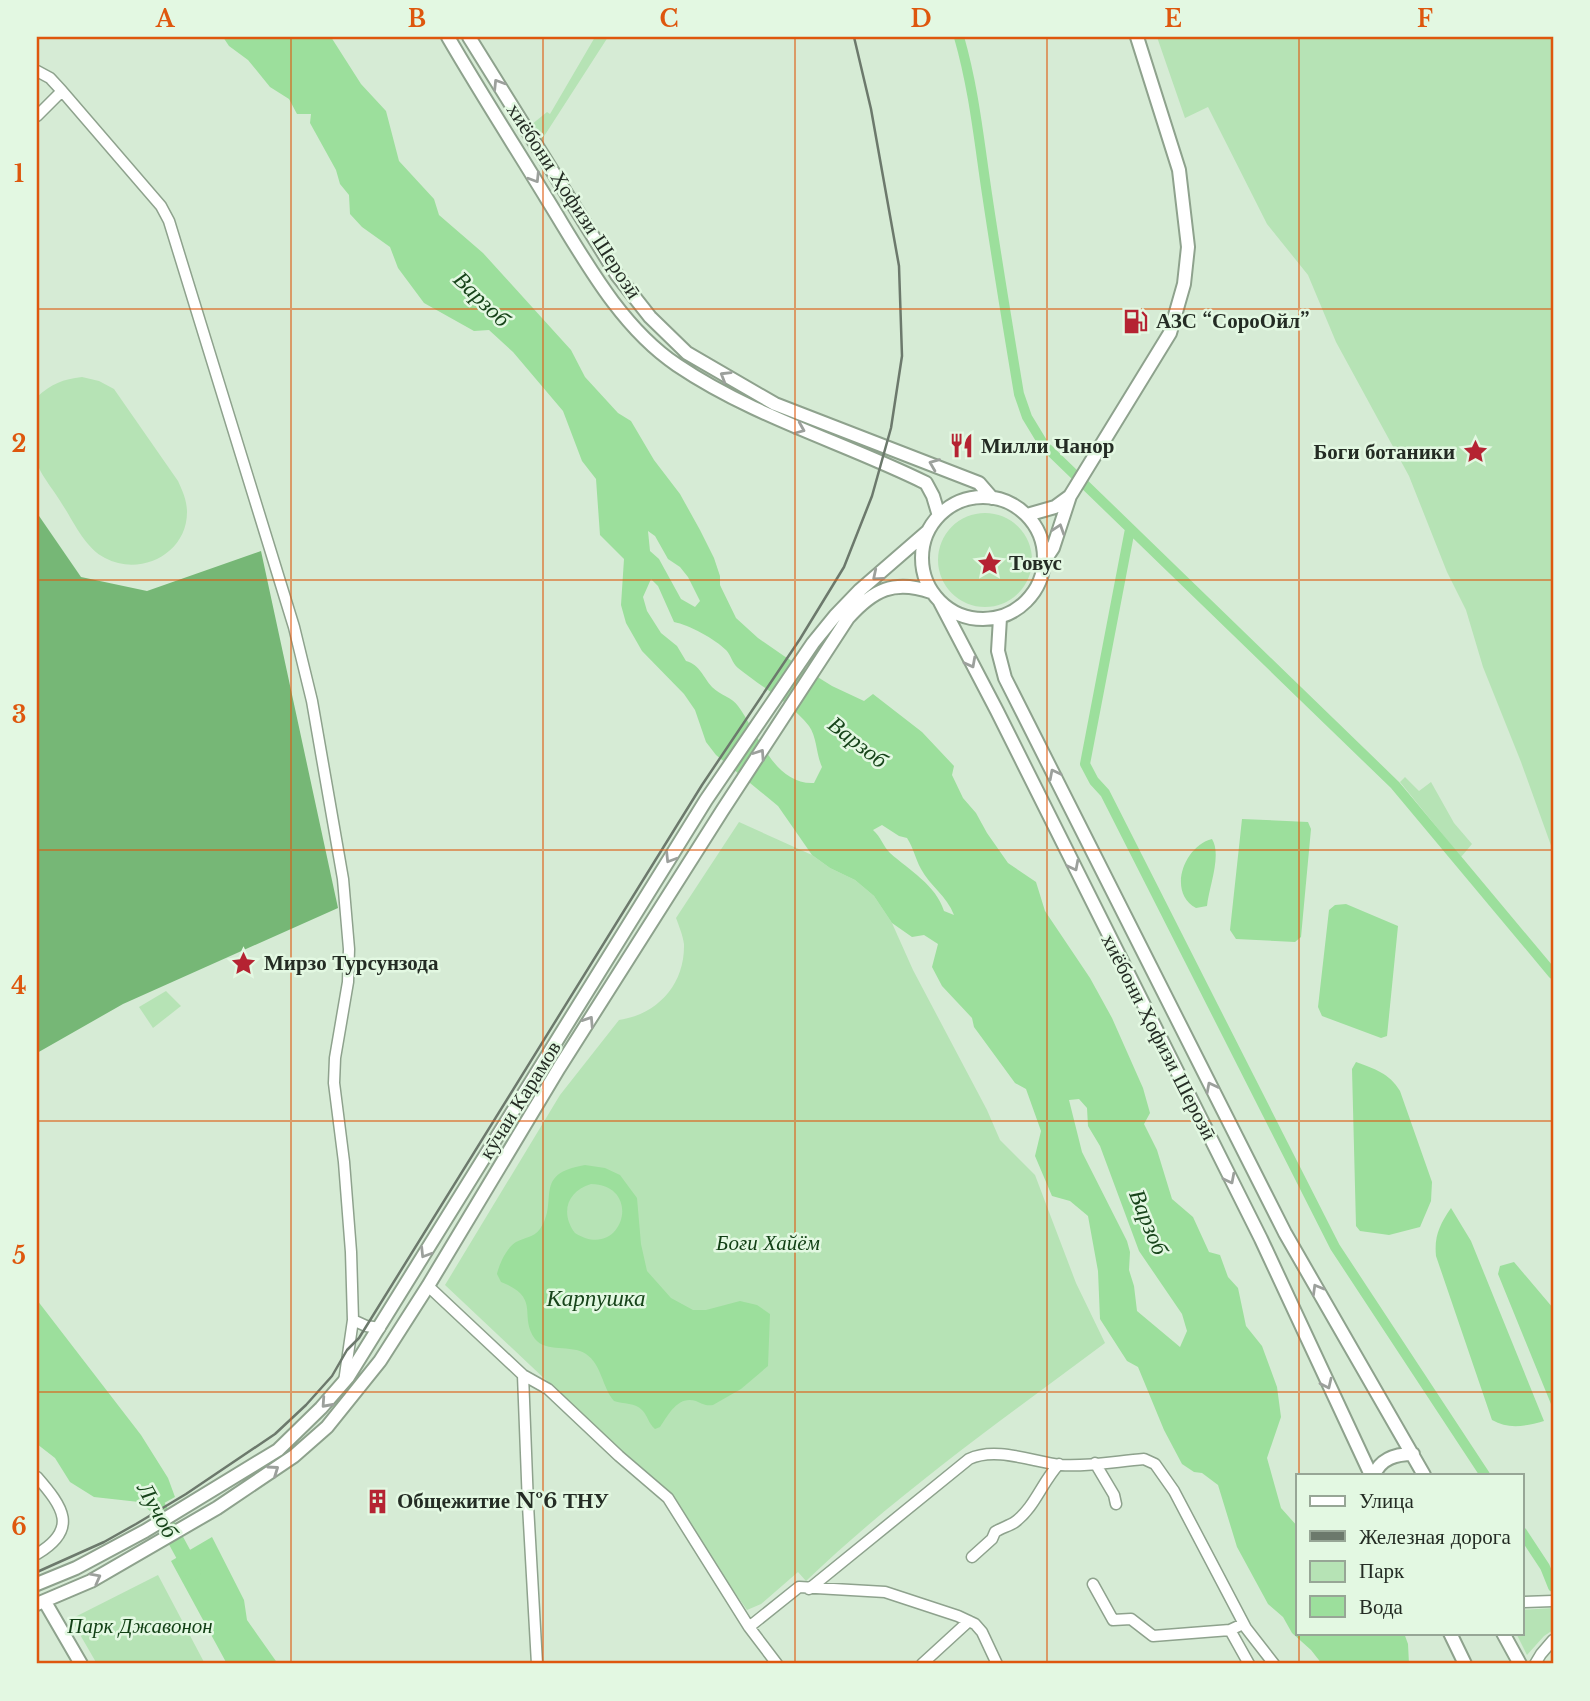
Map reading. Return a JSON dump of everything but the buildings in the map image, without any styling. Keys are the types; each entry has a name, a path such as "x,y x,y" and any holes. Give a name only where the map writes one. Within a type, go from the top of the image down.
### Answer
{"main road":[{"name":"хиёбони Ҳофизи Шерозӣ","path":"448,37 578,248 606,291 638,330 674,363 724,394 926,483 939,516"},
{"name":"хиёбони Ҳофизи Шерозӣ","path":"469,37 617,275 650,317 687,353 775,404 979,483 992,498"},
{"path":"935,597 953,612 984,620 1000,618 1027,602 1039,584 1045,560 1054,548 1070,496 1099,453 1170,332 1184,284 1188,247 1179,170 1137,37"},
{"path":"578,248 594,238"},
{"path":"1045,560 1040,536 1027,515 1055,507 1070,496"},
{"name":"хиёбони Ҳофизи Шерозӣ","path":"1027,515 1017,507 992,498 969,499 947,509 928,531 922,551 923,572 997,711 1255,1227 1373,1474"},
{"name":"кӯчаи Карамов","path":"37,1584 76,1568 145,1531 278,1450 344,1383 706,800 813,643 835,615 860,590 928,531"},
{"name":"кӯчаи Карамов","path":"41,1603 91,1581 217,1508 294,1456 327,1427 380,1361 559,1068 848,618 876,592 899,586 910,586 935,597"},
{"name":"хиёбони Ҳофизи Шерозӣ","path":"1000,618 998,651 1006,678 1285,1233 1423,1474"},
{"path":"461,1195 476,1205"},
{"path":"1374,1474 1386,1459 1396,1455 1413,1454"},
{"path":"41,1603 81,1664"},
{"path":"1450,1634 1465,1664"},
{"path":"1504,1634 1520,1664"}],"street":[{"path":"37,71 62,91 161,206 169,221 284,592 312,701 343,879 349,948 348,982 335,1058 334,1083 351,1252 353,1320 344,1383"},
{"path":"37,116 62,91"},
{"path":"428,1286 523,1375 548,1389 668,1498 749,1627 777,1664"},
{"path":"353,1320 380,1328"},
{"path":"523,1375 537,1664"},
{"path":"809,1589 969,1459 984,1454 1059,1464 1144,1459 1155,1464 1184,1508 1243,1624 1274,1664"},
{"path":"1095,1463 1114,1495 1116,1504"},
{"path":"972,1557 992,1539 995,1532 1013,1524 1038,1496 1059,1464"},
{"path":"37,1477 56,1499 64,1518 62,1533 52,1545 37,1553"},
{"path":"1093,1584 1113,1620 1131,1619 1153,1636 1230,1630 1243,1624"},
{"path":"749,1627 799,1587 885,1591 969,1622 982,1632 997,1664"},
{"path":"1524,1602 1553,1601"},
{"path":"922,1664 969,1622"},
{"path":"1230,1630 1249,1664"},
{"path":"1535,1664 1553,1640"}],"green space":[{"path":"595,37 608,37 541,141 531,125 547,112 550,114"},
{"name":"Боги ботаники","path":"1157,37 1553,37 1553,851 1483,667 1466,610 1447,572 1409,476 1336,342 1308,275 1267,224 1208,107 1185,118"},
{"path":"82,377 99,381 114,389 178,481 184,496 187,512 185,527 179,540 159,558 146,563 119,563 98,554 80,534 38,467 35,447 37,397 58,383"},
{"path":"985,513 1003,517 1018,527 1028,542 1032,560 1028,578 1018,593 1003,603 985,607 967,603 952,593 942,578 938,560 942,542 952,527 967,517"},
{"path":"1405,777 1419,791 1431,782 1454,823 1472,844 1461,857 1400,782"},
{"name":"Боғи Хайём","path":"739,822 812,855 830,868 855,880 874,896 892,923 913,970 1000,1140 1035,1175 1076,1283 1105,1343 914,1487 806,1581 798,1572 761,1604 747,1610 694,1534 673,1498 660,1485 640,1473 445,1285 560,1095 619,1020 633,1017 657,1004 674,984 680,972 684,944 676,918"},
{"path":"166,991 181,1006 153,1028 139,1007"},
{"name":"Парк Джавонон","path":"158,1575 205,1664 97,1664 71,1619"},
{"path":"1553,1608 1553,1630 1527,1655 1516,1634 1524,1634 1524,1610"}],"shaded area":[{"path":"37,513 81,577 147,591 261,551 338,908 123,1004 37,1053"}],"water":[{"name":"Варзоб","path":"223,37 331,37 361,84 386,111 399,161 434,199 439,215 483,253 571,350 585,377 618,413 631,421 654,460 680,494 700,530 714,558 720,585 736,618 758,638 832,686 864,701 873,694 922,732 954,766 952,775 963,798 976,813 1008,863 1036,882 1045,911 1090,978 1112,1018 1143,1088 1150,1113 1144,1124 1157,1150 1172,1199 1193,1217 1209,1252 1220,1255 1228,1277 1238,1288 1246,1326 1262,1346 1277,1387 1281,1417 1267,1458 1281,1508 1296,1525 1296,1634 1404,1634 1409,1664 1322,1664 1292,1633 1283,1617 1268,1604 1237,1547 1218,1485 1202,1473 1194,1472 1182,1464 1164,1430 1138,1367 1127,1361 1100,1319 1098,1271 1088,1216 1070,1201 1052,1196 1035,1156 1041,1131 1026,1089 1015,1083 974,1027 972,1018 942,986 932,967 938,944 924,935 912,937 892,923 874,896 855,880 830,868 812,855 778,806 716,755 706,742 695,710 684,694 642,651 626,623 621,605 624,559 600,535 596,479 582,461 563,411 513,352 489,330 474,331 424,303 398,268 390,247 362,227 350,214 349,195 340,184 336,170 310,123 311,114 297,114 289,99 270,87 248,60 229,46","holes":["648,531 655,536 668,559 688,577 700,601 695,607 681,599 659,559 650,551","651,579 658,586 674,622 694,629 721,646 738,668 784,702 809,726 822,767 814,783 788,776 778,767 736,703 712,687 698,668 686,661 677,646 661,633 647,611 643,597","882,825 907,838 921,869 954,915 944,911 935,893 890,853 873,830","1079,1099 1087,1108 1088,1126 1100,1146 1139,1251 1182,1314 1187,1331 1180,1347 1137,1311 1129,1270 1130,1252 1127,1241 1082,1152 1069,1100"]},
{"path":"1242,819 1308,822 1311,829 1301,937 1295,942 1236,939 1230,930"},
{"path":"1212,839 1216,854 1207,906 1196,908 1187,901 1182,891 1183,870 1194,850"},
{"path":"1346,904 1398,926 1387,1036 1381,1038 1322,1016 1318,1007 1329,910 1335,905"},
{"path":"1356,1062 1386,1076 1400,1091 1432,1182 1431,1201 1420,1227 1389,1235 1360,1231 1356,1226 1352,1069"},
{"name":"Карпушка","path":"585,1165 605,1168 620,1175 637,1198 641,1244 647,1271 671,1298 693,1310 706,1310 740,1301 757,1305 770,1314 768,1366 741,1389 713,1405 690,1400 679,1403 660,1427 655,1429 639,1408 614,1401 599,1370 586,1354 573,1349 545,1346 535,1339 530,1331 527,1308 521,1294 501,1282 497,1274 510,1248 540,1229 548,1208 552,1182 568,1169","holes":["591,1184 608,1188 618,1196 622,1208 621,1220 615,1231 605,1238 591,1240 575,1233 567,1211 571,1197"]},
{"path":"1451,1208 1471,1241 1544,1421 1511,1426 1492,1420 1436,1256 1439,1231"},
{"path":"1514,1262 1553,1308 1553,1409 1498,1274 1500,1266"},
{"path":"37,1300 141,1435 168,1478 175,1497 150,1511 139,1502 94,1497 70,1482 55,1458 37,1444"},
{"path":"212,1537 244,1600 247,1620 278,1664 227,1664 171,1561"}],"waterway":[{"path":"959,37 972,96 1019,394 1027,417 1044,445 1395,785 1553,974"},
{"path":"1130,529 1085,764 1094,781 1105,793 1335,1247 1484,1474"},
{"name":"Лучоб","path":"147,1487 193,1572"},
{"path":"1524,1535 1545,1567 1553,1587"}],"railway":[{"path":"37,1572 104,1542 186,1494 275,1434 332,1376 347,1350 359,1338 702,785 800,639 844,567 872,496 891,428 902,356 899,266 871,109 854,37"}],"place":[{"name":"АЗС “СороОйл”","path":"1136,321"},
{"name":"Милли Чанор","path":"961,446"},
{"name":"Боги ботаники","path":"1475,452"},
{"name":"Товус","path":"989,563"},
{"name":"Мирзо Турсунзода","path":"244,963"},
{"name":"Общежитие №6 ТНУ","path":"377,1501"}]}
